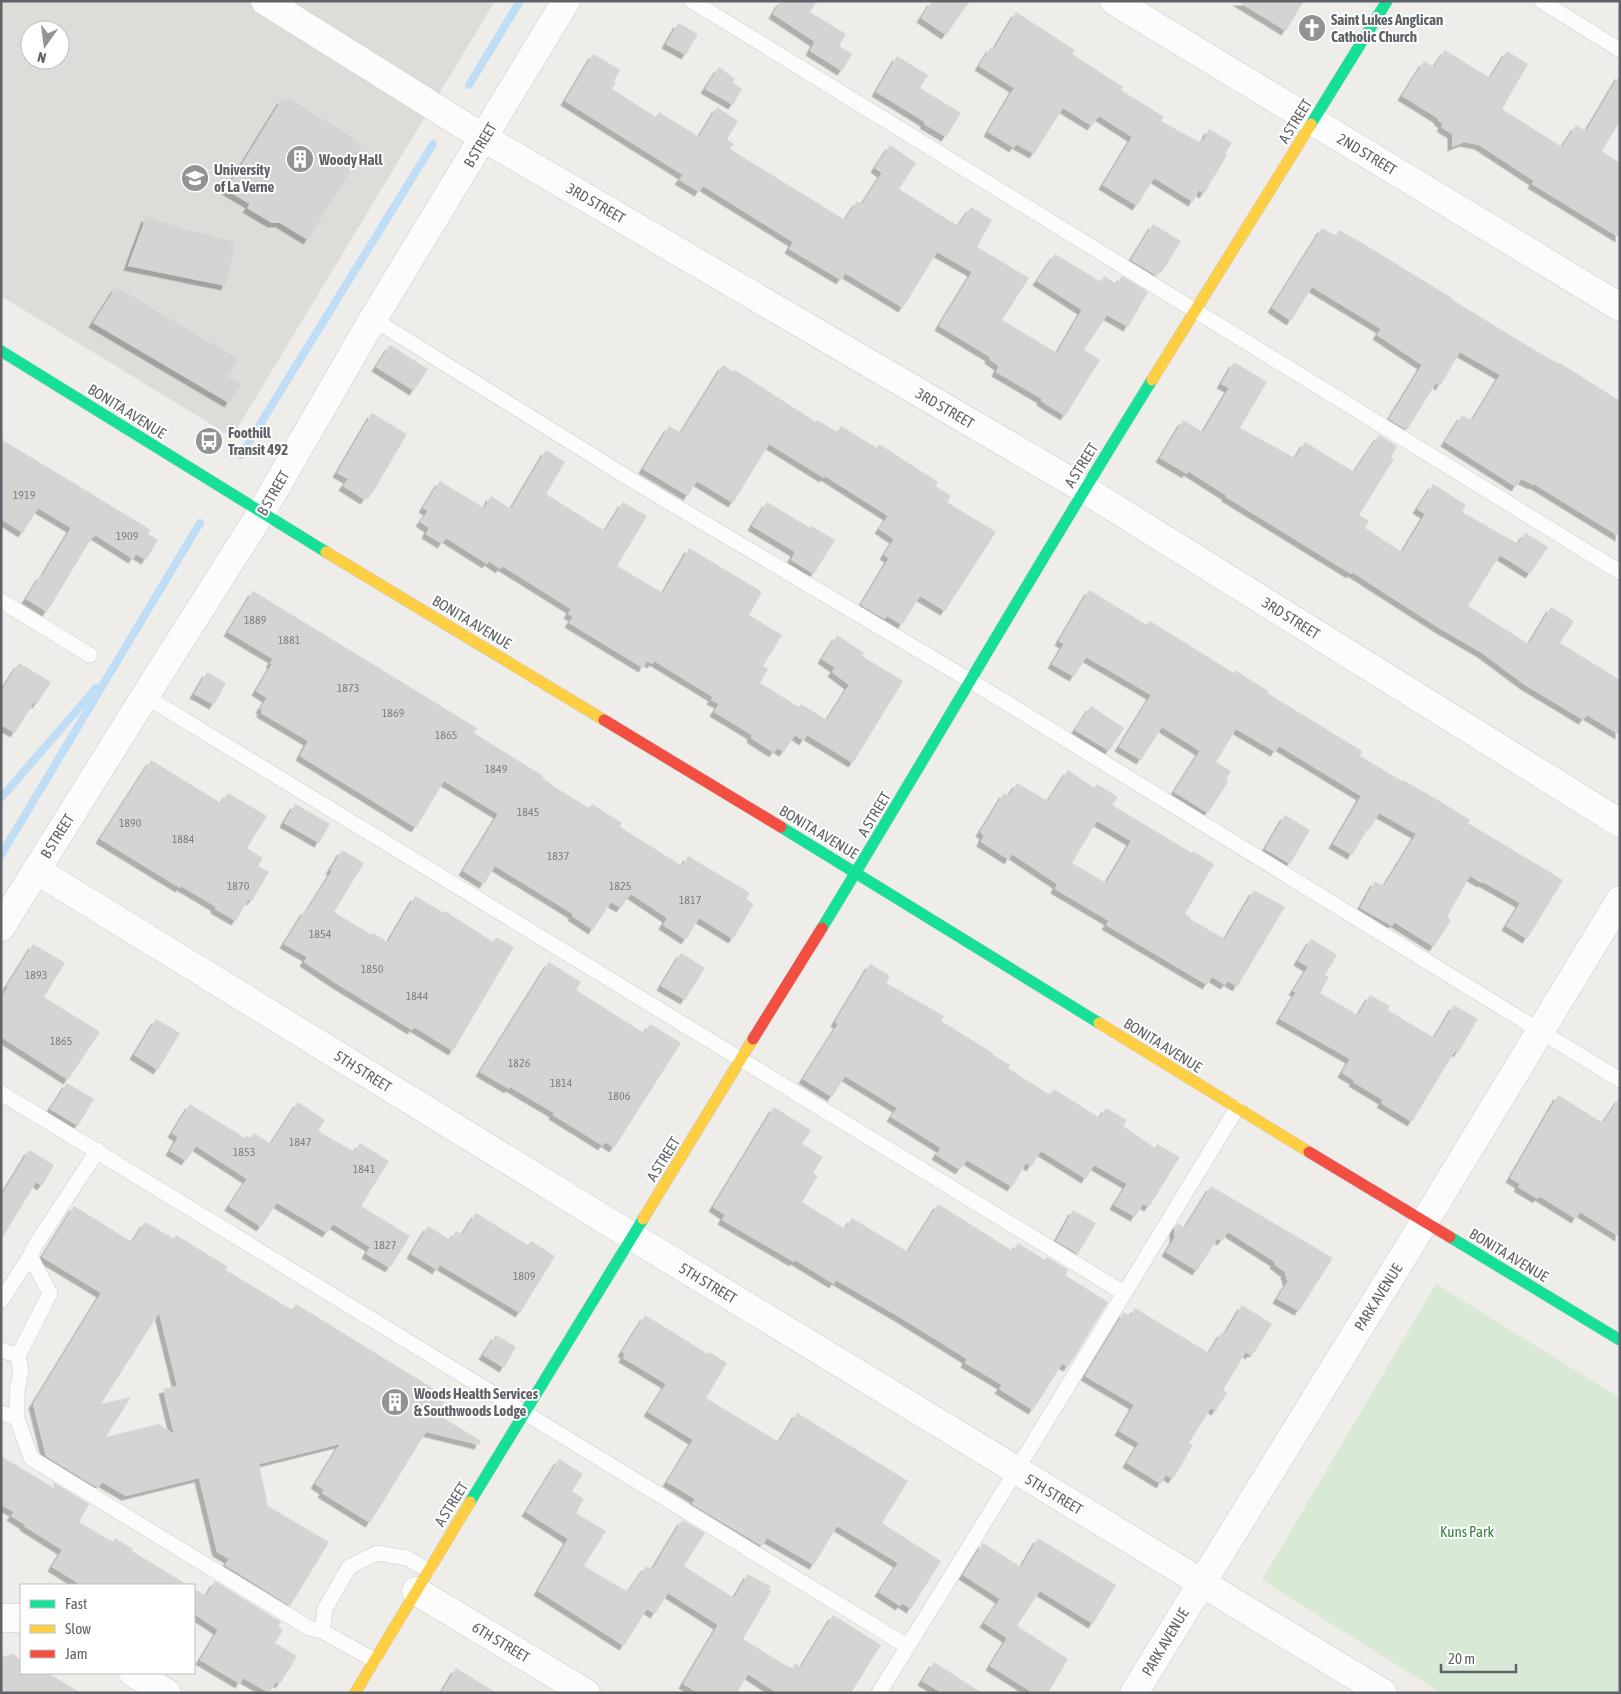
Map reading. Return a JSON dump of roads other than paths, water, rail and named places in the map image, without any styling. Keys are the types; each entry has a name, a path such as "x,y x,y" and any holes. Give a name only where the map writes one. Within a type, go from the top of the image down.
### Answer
{"street":[{"name":"3RD STREET","path":"265,1 484,138 1084,489 1620,823"},
{"name":"B STREET","path":"1,927 261,512 373,319 566,1"},
{"name":"2ND STREET","path":"1114,1 1620,307"},
{"name":"A STREET","path":"356,1693 422,1580 856,872 1084,489 1387,1"},
{"name":"BONITA AVENUE","path":"1,351 261,512 856,872 1237,1108 1620,1340"},
{"name":"5TH STREET","path":"36,870 632,1237 1383,1693"},
{"name":"PARK AVENUE","path":"1134,1693 1620,900"},
{"name":"6TH STREET","path":"422,1580 586,1693"},
{"path":"1,1618 20,1618"},
{"path":"135,1674 167,1693"}],"lane":[{"path":"692,1 1620,572"},
{"path":"1541,1 1620,50"},
{"path":"373,319 635,482 971,681 1620,1080"},
{"path":"1,601 90,656"},
{"path":"145,696 1124,1293"},
{"path":"1,1093 98,1150 907,1646"},
{"path":"878,1693 1016,1471 1237,1108"},
{"path":"1,1301 98,1150"},
{"path":"30,1256 50,1293 18,1356 21,1371 17,1391 17,1418 31,1458 309,1628 322,1631 374,1660"},
{"path":"1,1350 18,1356"},
{"path":"1,1413 17,1418"},
{"path":"322,1631 325,1609 349,1567 377,1553 407,1558 422,1580"}],"waterway":[{"path":"469,85 520,1"},
{"path":"241,455 433,144"},
{"path":"1,855 200,523"},
{"path":"1,798 96,688"}],"place":[{"name":"Saint Lukes Anglican Catholic Church","path":"1312,28"},
{"name":"Woody Hall","path":"300,159"},
{"name":"University of La Verne","path":"195,178"},
{"name":"Foothill Transit 492","path":"209,441"},
{"name":"Woods Health Services & Southwoods Lodge","path":"395,1402"}],"park label":[{"name":"Kuns Park","path":"1467,1531"}]}
